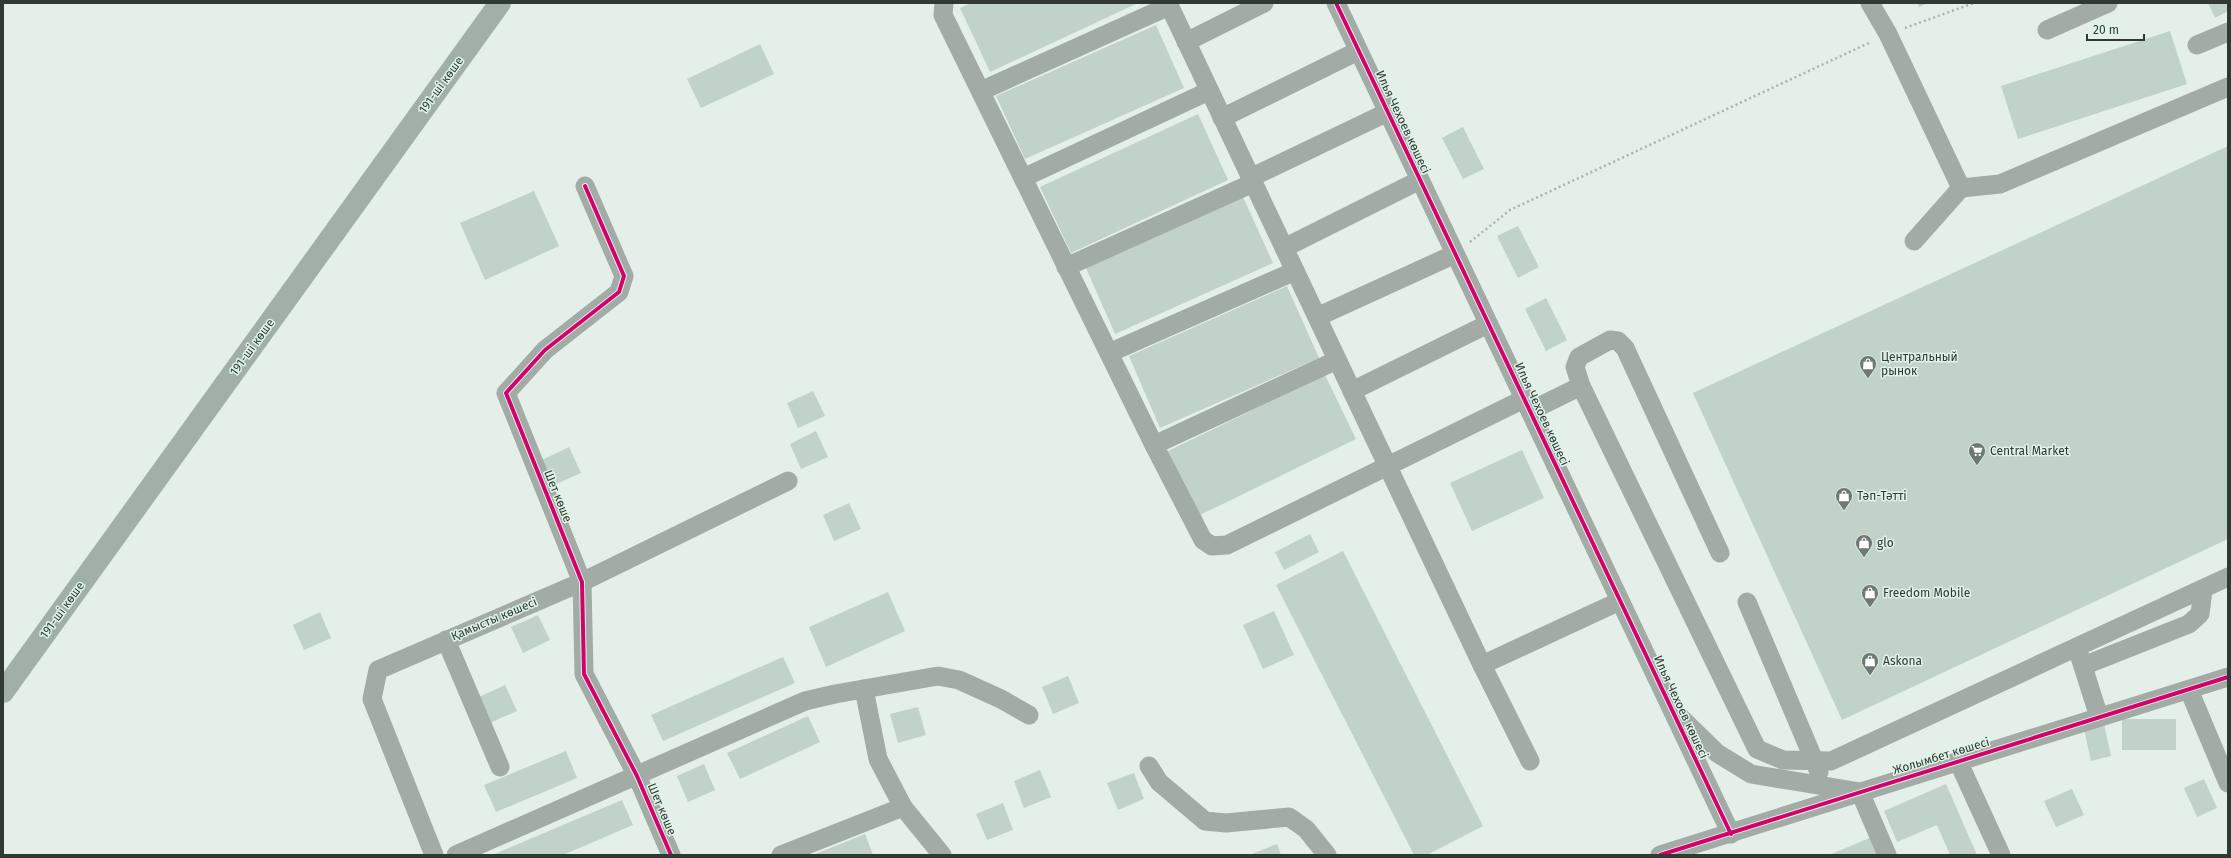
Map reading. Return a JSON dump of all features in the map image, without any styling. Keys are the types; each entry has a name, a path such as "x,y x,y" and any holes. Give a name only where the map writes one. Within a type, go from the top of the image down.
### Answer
{"main road":[{"name":"191-ші көше","path":"3,692 500,3"}],"street":[{"path":"944,3 943,15 1066,267 1198,532 1203,540 1212,546 1227,546 1388,466 1527,405 1582,386"},
{"path":"1186,42 1264,3"},
{"name":"Илья Чехоев көшесі","path":"1336,3 1731,834"},
{"path":"1870,3 1888,34 1961,188"},
{"path":"2047,30 2108,3"},
{"path":"981,91 1168,4 1482,665 1530,761"},
{"path":"2197,45 2228,32"},
{"path":"1222,118 1358,51"},
{"path":"1914,241 1961,188 2000,184 2228,87"},
{"path":"1023,178 1209,91"},
{"path":"1066,267 1252,180 1388,112"},
{"path":"1284,248 1420,180"},
{"name":"Шет көше","path":"585,186 624,276 619,292 546,350 506,393 582,582 584,674 637,776 671,855"},
{"path":"1317,317 1455,254"},
{"path":"1109,353 1295,271"},
{"path":"1352,391 1488,324"},
{"path":"1720,553 1625,348 1618,341 1610,340 1579,357 1576,367 1582,386 1757,749 1783,760 1832,761 2203,590 2228,577"},
{"path":"1154,445 1337,360"},
{"name":"Қамысты көшесі","path":"434,855 372,699 378,670 582,582 788,481"},
{"path":"2083,666 2190,624 2200,614 2203,590"},
{"path":"1482,665 1620,601"},
{"path":"1747,602 1815,761 1824,786"},
{"path":"446,640 500,767"},
{"path":"2077,648 2099,717"},
{"path":"456,855 805,701 938,676 959,680 1001,699 1029,715"},
{"name":"Жолымбет көшесі","path":"1660,855 2228,677"},
{"path":"864,689 878,758 903,807 942,855"},
{"path":"2189,690 2228,783"},
{"path":"1672,709 1717,753 1751,774 1860,792 1887,855"},
{"path":"1958,761 2001,855"},
{"path":"1149,766 1159,782 1205,821 1226,823 1289,817 1306,829 1327,855"},
{"path":"781,855 903,807"}],"path":[{"path":"1455,254 1510,210 1888,34 1974,3"}],"building":[{"path":"970,3 1138,3 990,72 960,8"},
{"path":"1917,3 1928,3 1919,7"},
{"path":"2208,3 2228,3 2228,11 2215,18"},
{"path":"1156,25 1184,88 1025,159 996,96"},
{"path":"2170,31 2187,84 2018,139 2001,86"},
{"path":"760,44 774,74 701,108 687,79"},
{"path":"1198,114 1228,180 1071,253 1040,187"},
{"path":"1463,127 1484,169 1463,179 1442,138"},
{"name":"Central Market","path":"2228,146 2228,539 1842,720 1693,393"},
{"path":"534,191 559,246 485,280 460,223"},
{"path":"1243,197 1273,263 1115,334 1086,268"},
{"path":"1518,226 1539,267 1518,278 1497,236"},
{"path":"1287,286 1319,358 1160,428 1129,356"},
{"path":"1546,298 1567,340 1546,351 1525,309"},
{"path":"1325,375 1356,439 1198,516 1168,451"},
{"path":"813,391 825,416 798,428 787,403"},
{"path":"816,431 828,457 801,469 790,444"},
{"path":"569,447 581,473 554,485 542,460"},
{"path":"1522,450 1544,498 1472,531 1450,483"},
{"path":"849,503 861,529 834,541 823,515"},
{"path":"1310,534 1319,552 1284,570 1275,552"},
{"path":"1343,551 1483,826 1427,855 1414,855 1276,585"},
{"path":"888,592 905,631 826,667 809,627"},
{"path":"1274,611 1294,655 1263,669 1243,625"},
{"path":"320,612 331,638 304,650 293,625"},
{"path":"538,615 550,640 523,653 511,627"},
{"path":"783,657 795,683 663,741 651,715"},
{"path":"1068,676 1079,703 1053,714 1042,687"},
{"path":"505,685 517,711 490,723 479,697"},
{"path":"918,707 926,735 898,743 890,714"},
{"path":"808,716 820,742 740,779 727,753"},
{"path":"2122,719 2176,719 2176,750 2122,750"},
{"path":"2104,724 2111,756 2091,761 2084,729"},
{"path":"566,751 577,778 496,812 484,785"},
{"path":"704,764 715,790 688,802 677,776"},
{"path":"1040,770 1051,797 1024,808 1014,781"},
{"path":"1134,773 1144,799 1118,810 1107,783"},
{"path":"2204,779 2217,808 2197,817 2184,788"},
{"path":"1946,784 1977,855 1950,855 1937,825 1897,842 1884,811"},
{"path":"2072,789 2084,815 2056,827 2044,801"},
{"path":"622,800 633,825 563,855 492,855"},
{"path":"1003,803 1013,830 987,840 976,814"},
{"path":"865,834 873,855 813,855"},
{"path":"1872,837 1879,855 1829,855"},
{"path":"1277,844 1281,855 1249,855"}],"cycle path":[{"path":"1336,3 1731,834"},
{"path":"585,186 624,276 619,292 545,350 506,393 582,582 584,674 637,776 671,855"},
{"path":"1660,855 2228,677"}],"place":[{"name":"Центральный рынок","path":"1868,379"},
{"name":"Central Market","path":"1977,466"},
{"name":"Тәп-Тәтті","path":"1844,511"},
{"name":"glo","path":"1864,558"},
{"name":"Freedom Mobile","path":"1870,608"},
{"name":"Askona","path":"1870,676"}]}
